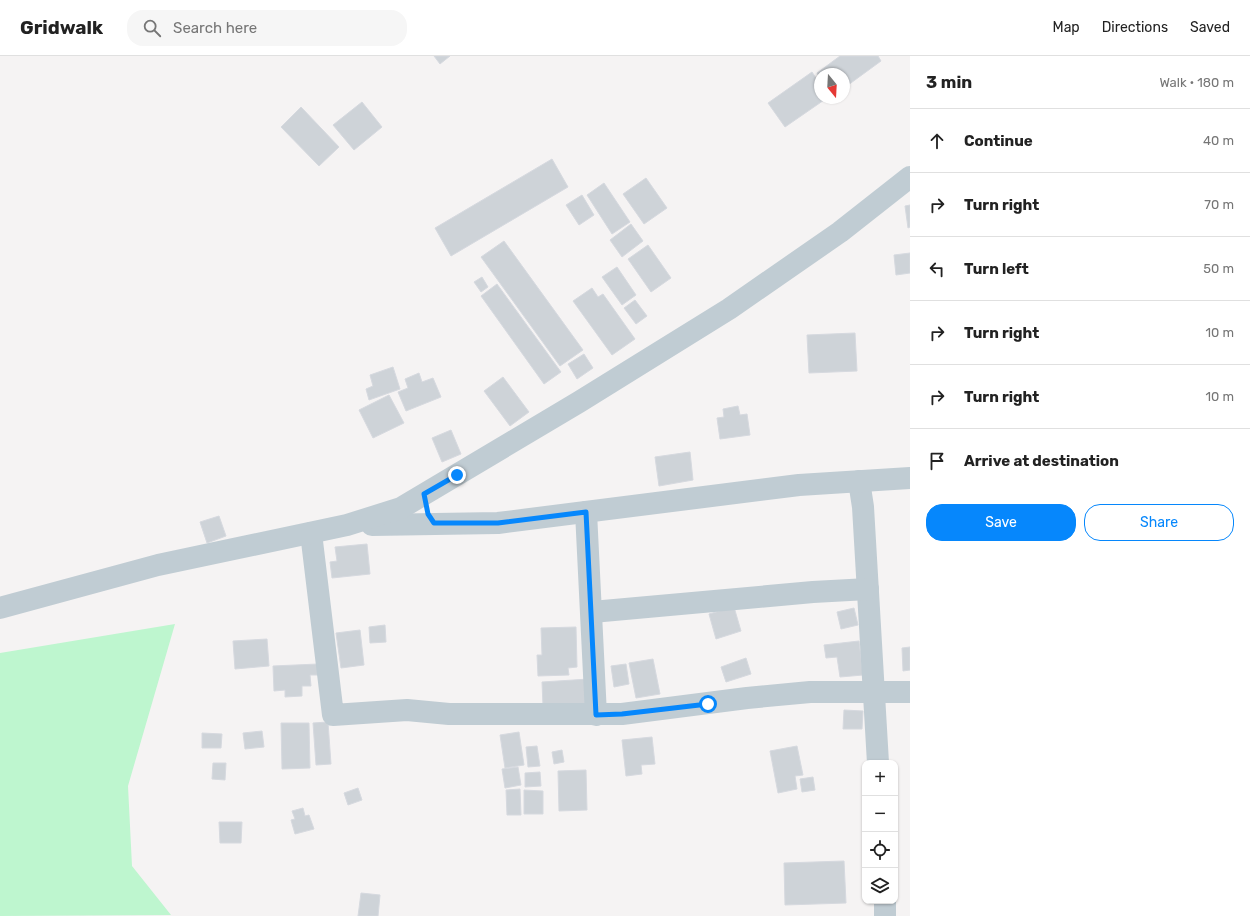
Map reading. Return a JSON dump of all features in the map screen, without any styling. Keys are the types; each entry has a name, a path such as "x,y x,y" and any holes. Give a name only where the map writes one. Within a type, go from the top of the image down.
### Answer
{"street":[{"path":"0,608 158,565 347,525 401,508 579,402 729,309 840,232 910,178"},
{"path":"347,525 498,523 799,485 910,478"},
{"path":"859,481 863,507 878,760"},
{"path":"424,494 428,514 434,523"},
{"path":"586,512 596,715"},
{"path":"311,533 333,716 408,710 449,714 622,714 747,698 810,692 910,692"},
{"path":"592,612 812,592 868,589"},
{"path":"885,904 885,916"}],"green space":[{"path":"175,624 128,786 132,866 171,915 0,916 0,653"}],"building":[{"path":"434,56 450,56 440,64"},
{"path":"840,56 878,56 881,61 850,84 850,68 824,68"},
{"path":"812,72 814,75 814,104 818,104 785,127 768,103"},
{"path":"362,102 382,127 354,150 333,125"},
{"path":"301,107 339,147 319,166 281,127"},
{"path":"552,159 568,187 451,256 435,228"},
{"path":"646,178 667,208 644,224 623,194"},
{"path":"604,183 630,222 612,234 587,195"},
{"path":"582,195 594,215 579,225 566,205"},
{"path":"910,205 910,227 908,228 905,206"},
{"path":"631,224 643,241 622,257 610,240"},
{"path":"504,241 583,350 560,366 481,257"},
{"path":"648,245 671,278 651,292 628,259"},
{"path":"910,253 910,273 896,275 894,255"},
{"path":"617,267 636,295 622,305 602,277"},
{"path":"482,277 488,287 481,292 474,282"},
{"path":"497,284 561,372 544,384 481,296"},
{"path":"592,288 598,297 603,294 635,339 612,355 573,301"},
{"path":"635,300 647,316 636,324 624,308"},
{"path":"855,333 857,371 809,373 807,335"},
{"path":"584,354 593,368 577,379 568,364"},
{"path":"393,367 400,389 369,400 366,389 373,386 370,375"},
{"path":"419,373 422,382 433,378 441,397 406,411 398,392 408,388 405,379"},
{"path":"503,377 529,412 510,426 484,391"},
{"path":"389,395 404,423 373,438 359,410"},
{"path":"738,406 740,415 747,414 750,435 720,439 717,418 724,417 723,409"},
{"path":"451,430 461,454 442,462 432,438"},
{"path":"690,452 693,480 659,486 655,457"},
{"path":"219,516 226,536 207,543 200,522"},
{"path":"367,544 370,574 332,578 330,562 337,561 335,547"},
{"path":"734,607 741,631 716,639 709,614"},
{"path":"854,608 858,625 841,629 837,612"},
{"path":"385,625 386,642 370,643 369,627"},
{"path":"576,627 577,667 568,668 569,675 538,676 537,655 542,655 541,628"},
{"path":"360,630 364,665 341,668 336,633"},
{"path":"267,639 269,666 235,669 233,641"},
{"path":"859,641 863,675 840,677 837,657 826,658 824,645"},
{"path":"910,647 910,670 903,671 902,648"},
{"path":"746,658 751,674 726,682 721,667"},
{"path":"653,659 660,694 636,698 629,663"},
{"path":"318,664 319,675 310,675 311,686 302,686 302,696 285,697 285,690 274,691 273,666"},
{"path":"626,664 629,684 614,687 611,666"},
{"path":"589,679 590,703 543,706 542,682"},
{"path":"844,710 863,711 862,729 843,729"},
{"path":"328,722 331,764 316,765 313,723"},
{"path":"281,723 309,723 310,768 282,769"},
{"path":"262,731 264,747 245,749 243,733"},
{"path":"519,732 524,765 505,768 500,735"},
{"path":"202,733 222,734 221,748 202,748"},
{"path":"652,737 655,764 641,765 642,774 626,776 622,740"},
{"path":"537,746 540,766 528,767 526,747"},
{"path":"797,746 803,775 795,776 797,789 778,793 770,751"},
{"path":"562,750 564,762 554,764 552,752"},
{"path":"213,763 226,763 225,780 212,779"},
{"path":"518,767 521,785 505,788 502,769"},
{"path":"586,770 587,810 559,811 558,771"},
{"path":"540,772 541,786 525,787 525,773"},
{"path":"813,777 815,790 802,792 800,779"},
{"path":"358,788 362,800 348,805 344,793"},
{"path":"520,789 521,815 507,815 506,790"},
{"path":"524,790 543,791 543,814 524,814"},
{"path":"303,808 305,816 309,815 314,829 295,834 291,820 295,819 292,811"},
{"path":"219,822 242,822 241,843 220,843"},
{"path":"844,861 846,903 785,905 784,863"},
{"path":"361,893 380,895 378,916 358,916"}],"route":[{"path":"457,475 424,494 428,514 434,523 498,523 586,512 596,715 622,714 708,704"}]}
